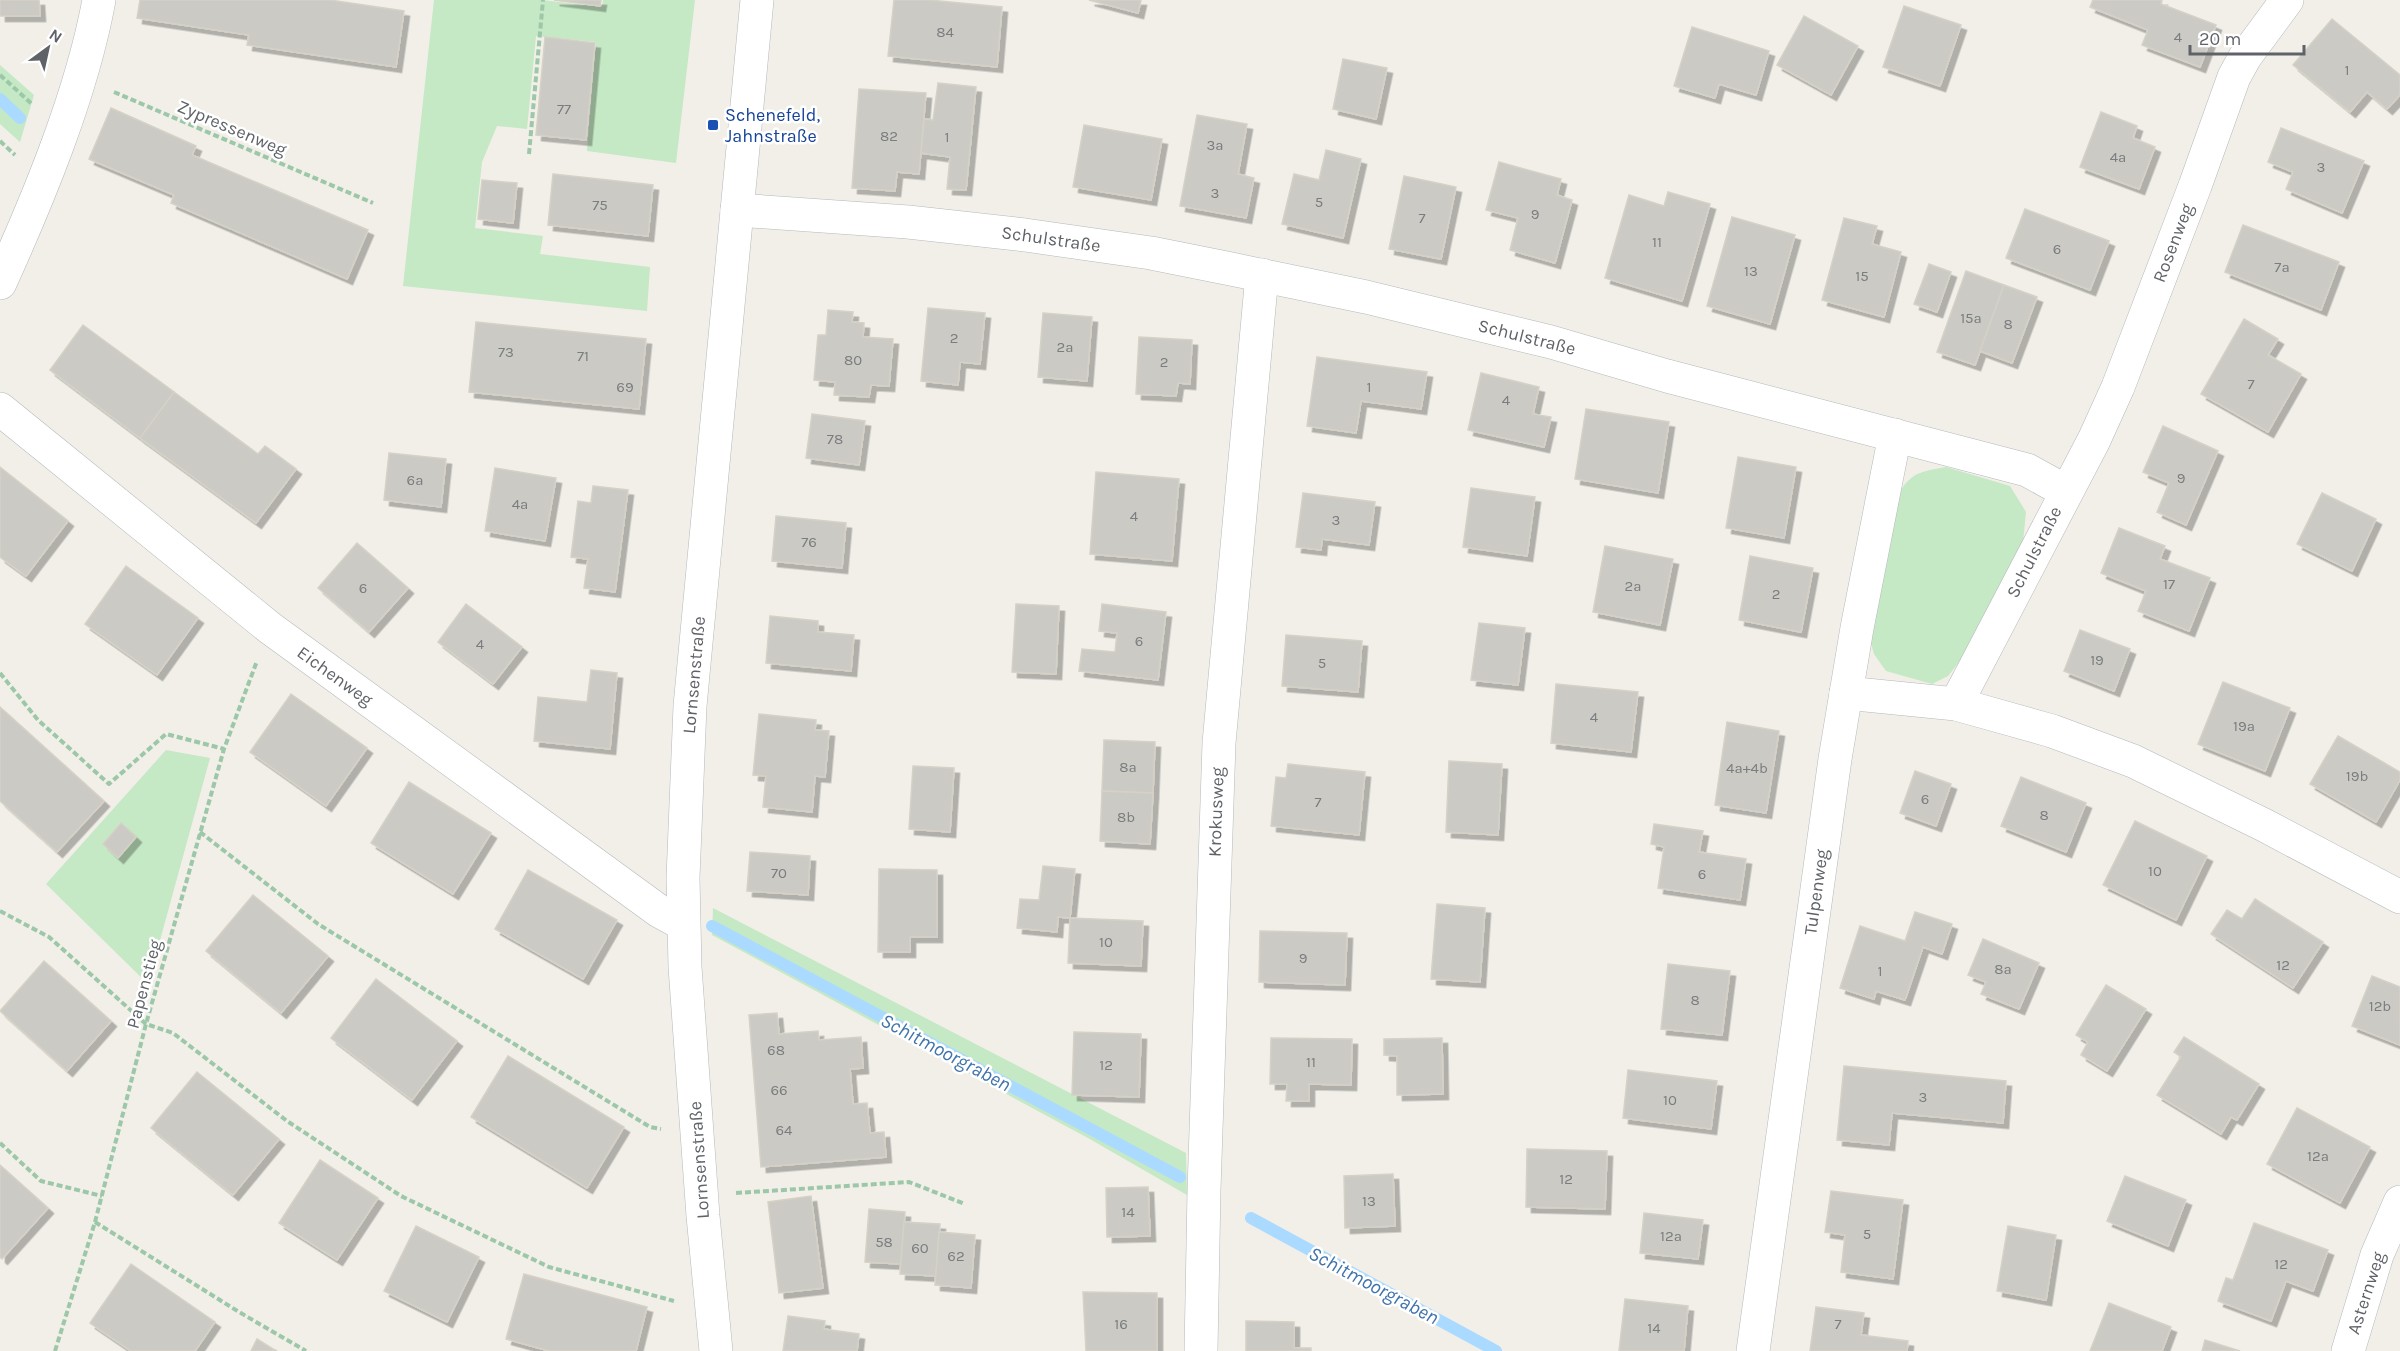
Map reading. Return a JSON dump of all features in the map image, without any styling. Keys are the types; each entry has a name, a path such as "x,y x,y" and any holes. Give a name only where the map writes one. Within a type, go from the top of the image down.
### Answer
{"street":[{"path":"0,283 42,181 80,78 99,0"},
{"name":"Lornsenstraße","path":"716,1351 697,1144 683,924 685,816 690,706 757,0"},
{"name":"Rosenweg","path":"2066,491 2094,440 2118,387 2196,186 2234,77 2245,57 2287,0"},
{"name":"Schulstraße","path":"737,210 908,222 1025,235 1151,254 1262,275 1366,297 1551,342 1667,376 2027,470 2066,491 1956,704"},
{"name":"Krokusweg","path":"1201,1351 1219,743 1262,275"},
{"name":"Eichenweg","path":"0,409 270,628 659,911 683,924"},
{"name":"Tulpenweg","path":"1753,1351 1846,693 1894,435"},
{"path":"1846,693 1956,704 2052,731 2133,761 2264,825 2400,897"},
{"name":"Asternweg","path":"2348,1351 2377,1255 2400,1202"}],"path":[{"path":"529,154 543,0"},
{"path":"0,75 36,107"},
{"name":"Zypressenweg","path":"80,78 373,203"},
{"path":"0,141 17,156"},
{"name":"Papenstieg","path":"55,1351 95,1222 146,1024 224,748 270,628"},
{"path":"0,673 38,720 109,784 166,734 224,748"},
{"path":"200,832 318,924 650,1127 670,1130"},
{"path":"0,911 49,937 146,1024 173,1033 287,1121 401,1196 549,1267 684,1304"},
{"path":"0,1143 41,1181 102,1196"},
{"path":"725,1194 909,1182 965,1204"},
{"path":"95,1222 306,1351"}],"green space":[{"path":"434,0 542,0 602,7 603,0 695,0 676,163 587,151 596,42 536,36 527,129 497,126 482,162 475,228 543,236 540,254 650,267 647,311 403,286"},
{"path":"0,65 34,95 20,142 0,124"},
{"path":"1946,467 2010,486 2026,512 2023,542 1963,657 1948,676 1932,684 1886,671 1874,654 1868,633 1894,503 1904,486 1914,476"},
{"path":"166,750 210,758 148,984 46,884"},
{"path":"713,908 1186,1153 1187,1195 1088,1138 712,935"}],"building":[{"path":"0,0 39,0 40,16 0,16"},
{"path":"140,0 330,0 404,11 396,67 247,45 249,35 137,18"},
{"path":"554,0 601,0 600,6"},
{"path":"894,0 929,0 1002,7 997,67 888,56"},
{"path":"1089,0 1141,0 1138,13"},
{"path":"2093,0 2162,0 2161,4 2216,25 2200,67 2142,45 2148,30 2090,7"},
{"path":"1904,6 1961,25 1940,86 1883,67"},
{"path":"1804,16 1858,46 1831,95 1777,65"},
{"path":"2332,19 2400,75 2400,95 2387,109 2367,92 2350,112 2293,65"},
{"path":"1692,27 1769,51 1756,95 1719,84 1715,98 1674,86"},
{"path":"545,37 595,43 586,140 536,135"},
{"path":"1343,59 1387,68 1376,119 1333,109"},
{"path":"938,83 976,87 966,190 947,189 950,157 921,153 924,119 933,120"},
{"path":"859,89 926,93 919,174 897,172 895,191 852,188"},
{"path":"111,108 196,146 192,155 368,230 347,279 171,203 174,195 89,159"},
{"path":"2101,112 2137,126 2133,138 2155,147 2139,189 2080,167"},
{"path":"1197,115 1247,124 1238,174 1254,178 1246,218 1180,206"},
{"path":"1084,125 1162,139 1151,200 1073,187"},
{"path":"2281,128 2364,161 2342,213 2286,189 2293,172 2268,162"},
{"path":"1326,150 1361,159 1343,238 1282,224 1294,174 1319,180"},
{"path":"1499,162 1561,179 1557,195 1572,200 1555,263 1510,250 1518,218 1486,210"},
{"path":"553,174 653,185 648,236 548,225"},
{"path":"1404,176 1456,187 1441,259 1389,249"},
{"path":"482,180 517,183 513,223 478,219"},
{"path":"1668,192 1710,204 1682,301 1605,278 1629,195 1664,206"},
{"path":"2025,209 2109,241 2090,290 2006,258"},
{"path":"1732,217 1795,235 1770,324 1707,306"},
{"path":"1844,218 1877,226 1872,244 1901,252 1884,317 1822,300"},
{"path":"2243,225 2339,262 2321,310 2225,272"},
{"path":"1929,264 1951,272 1937,312 1914,304"},
{"path":"1966,271 2004,285 1975,365 1937,352"},
{"path":"2004,285 2037,297 2012,363 1980,351"},
{"path":"928,308 985,313 980,364 960,362 958,385 921,381"},
{"path":"828,310 853,312 852,322 864,323 863,337 893,339 889,386 871,385 869,397 834,395 835,382 814,380 818,335 826,335"},
{"path":"1043,313 1092,317 1087,381 1038,377"},
{"path":"2244,319 2278,339 2268,355 2301,374 2268,432 2201,394"},
{"path":"476,322 646,339 639,409 469,392"},
{"path":"83,325 174,392 140,438 50,370"},
{"path":"1139,337 1192,340 1190,384 1178,383 1176,396 1136,394"},
{"path":"1317,357 1427,372 1421,409 1361,401 1356,433 1307,426"},
{"path":"1481,373 1539,387 1533,414 1551,417 1544,447 1468,430"},
{"path":"174,392 258,454 265,446 296,469 256,523 140,438"},
{"path":"1586,409 1669,422 1658,493 1575,479"},
{"path":"812,414 865,421 859,465 806,458"},
{"path":"2163,426 2218,451 2186,525 2157,512 2169,483 2143,472"},
{"path":"389,453 446,459 441,507 384,500"},
{"path":"1738,457 1796,467 1784,538 1726,528"},
{"path":"0,467 68,521 26,576 0,557"},
{"path":"495,468 556,478 545,541 485,531"},
{"path":"1096,472 1179,479 1172,561 1090,554"},
{"path":"593,486 628,490 615,592 584,588 588,559 571,557 578,501 591,503"},
{"path":"1471,488 1535,497 1527,556 1463,547"},
{"path":"1303,493 1375,502 1369,545 1322,539 1321,550 1296,547"},
{"path":"2322,493 2376,519 2352,571 2297,544"},
{"path":"776,516 846,523 842,568 772,561"},
{"path":"2119,528 2165,546 2160,559 2210,578 2189,631 2138,611 2146,591 2101,573"},
{"path":"357,543 408,588 369,632 318,588"},
{"path":"1605,546 1673,559 1660,625 1593,612"},
{"path":"1750,556 1813,568 1801,632 1739,620"},
{"path":"126,566 198,618 157,675 85,624"},
{"path":"466,604 522,647 493,684 438,642"},
{"path":"1016,604 1059,606 1056,674 1012,672"},
{"path":"1102,604 1166,612 1158,680 1079,671 1082,649 1115,652 1117,633 1099,631"},
{"path":"770,616 818,621 818,632 854,635 851,671 766,663"},
{"path":"1479,623 1525,628 1518,685 1471,680"},
{"path":"2080,630 2130,649 2114,691 2064,671"},
{"path":"1286,635 1362,641 1358,692 1282,686"},
{"path":"591,670 617,673 610,749 534,741 538,697 587,702"},
{"path":"2223,682 2290,708 2265,771 2198,744"},
{"path":"1556,684 1638,692 1631,752 1551,743"},
{"path":"291,694 367,748 326,806 250,752"},
{"path":"0,707 104,801 57,852 0,801"},
{"path":"759,714 816,720 815,730 829,731 825,777 815,776 812,812 763,807 766,776 753,775"},
{"path":"1727,722 1779,731 1766,813 1715,805"},
{"path":"2338,736 2400,772 2400,780 2376,822 2310,784"},
{"path":"1104,740 1155,742 1153,793 1102,791"},
{"path":"1449,761 1502,764 1498,835 1446,832"},
{"path":"1288,764 1365,772 1359,835 1271,826 1276,777 1286,778"},
{"path":"913,766 954,768 950,832 909,829"},
{"path":"1915,771 1951,784 1936,826 1900,813"},
{"path":"2021,777 2086,803 2066,852 2001,826"},
{"path":"409,782 491,833 453,894 371,843"},
{"path":"1102,791 1153,793 1150,844 1100,841"},
{"path":"2135,821 2207,856 2176,920 2103,885"},
{"path":"121,823 136,837 118,858 103,844"},
{"path":"1654,824 1703,831 1699,852 1746,859 1740,900 1658,888 1664,847 1651,844"},
{"path":"750,852 810,856 808,895 747,891"},
{"path":"1043,866 1075,869 1070,918 1058,917 1057,932 1017,928 1020,899 1039,900"},
{"path":"879,869 937,870 937,937 910,937 910,952 878,952"},
{"path":"528,870 617,920 583,979 495,929"},
{"path":"253,895 328,956 281,1013 206,951"},
{"path":"2255,899 2323,942 2293,988 2211,934 2227,910 2242,919"},
{"path":"1437,904 1485,908 1480,982 1431,979"},
{"path":"1915,912 1952,924 1942,954 1923,947 1905,1000 1876,991 1874,999 1840,988 1860,926 1905,941"},
{"path":"1070,918 1143,921 1141,966 1068,963"},
{"path":"1260,931 1347,933 1345,985 1259,982"},
{"path":"1983,939 2039,963 2019,1009 1981,994 1986,982 1968,975"},
{"path":"44,961 111,1021 67,1071 0,1011"},
{"path":"1668,964 1730,971 1722,1035 1661,1029"},
{"path":"2372,976 2400,987 2400,1045 2352,1026"},
{"path":"376,979 457,1041 412,1100 331,1038"},
{"path":"2106,985 2146,1009 2107,1071 2081,1055 2088,1042 2076,1035"},
{"path":"777,1013 779,1034 818,1031 819,1040 861,1037 863,1068 850,1069 853,1104 867,1103 870,1133 884,1132 886,1157 761,1167 749,1015"},
{"path":"1074,1032 1141,1034 1139,1097 1072,1095"},
{"path":"2184,1037 2259,1084 2237,1120 2231,1117 2221,1134 2157,1095 2181,1057 2174,1052"},
{"path":"1271,1038 1352,1039 1351,1085 1309,1084 1309,1101 1286,1101 1287,1084 1270,1084"},
{"path":"1442,1038 1443,1094 1397,1095 1397,1056 1384,1055 1384,1039"},
{"path":"508,1056 624,1127 587,1188 471,1117"},
{"path":"1844,1066 2006,1081 2003,1123 1892,1113 1889,1145 1837,1140"},
{"path":"1628,1070 1717,1081 1711,1129 1623,1118"},
{"path":"197,1072 279,1139 233,1195 151,1128"},
{"path":"2297,1108 2370,1147 2340,1203 2267,1164"},
{"path":"1527,1149 1607,1151 1605,1209 1526,1207"},
{"path":"320,1160 378,1198 337,1260 279,1223"},
{"path":"0,1165 48,1208 2,1259 0,1257"},
{"path":"1393,1174 1395,1226 1345,1228 1344,1176"},
{"path":"2125,1176 2186,1200 2168,1246 2107,1221"},
{"path":"1148,1187 1150,1236 1107,1237 1106,1188"},
{"path":"1831,1191 1903,1200 1893,1279 1841,1272 1845,1235 1825,1232"},
{"path":"811,1196 823,1288 779,1293 768,1202"},
{"path":"869,1209 905,1212 901,1264 865,1262"},
{"path":"1644,1213 1703,1220 1698,1259 1640,1253"},
{"path":"904,1222 940,1224 936,1276 900,1274"},
{"path":"2254,1223 2328,1250 2313,1291 2286,1281 2271,1321 2218,1301 2226,1278 2233,1280"},
{"path":"416,1226 479,1257 447,1322 384,1291"},
{"path":"2008,1226 2056,1235 2046,1300 1997,1291"},
{"path":"939,1232 975,1235 971,1288 935,1285"},
{"path":"131,1264 215,1322 195,1351 131,1351 90,1323"},
{"path":"524,1274 647,1307 636,1351 549,1351 506,1339"},
{"path":"1083,1292 1157,1293 1157,1351 1086,1351"},
{"path":"1625,1299 1688,1306 1684,1351 1619,1351"},
{"path":"2109,1303 2171,1327 2162,1351 2090,1351"},
{"path":"1816,1307 1864,1313 1861,1335 1908,1341 1907,1351 1810,1351"},
{"path":"788,1316 825,1321 824,1329 859,1334 857,1351 783,1351"},
{"path":"1246,1321 1294,1322 1294,1348 1311,1348 1311,1351 1246,1351"},
{"path":"257,1339 273,1349 277,1351 251,1351"},
{"path":"2205,1340 2240,1351 2202,1351"}],"waterway":[{"name":"Schitmoorgraben","path":"0,99 20,118"},
{"name":"Schitmoorgraben","path":"712,926 1180,1177"},
{"name":"Schitmoorgraben","path":"1251,1218 1496,1351"}],"place":[{"name":"Schenefeld, Jahnstraße","path":"713,125"}]}
